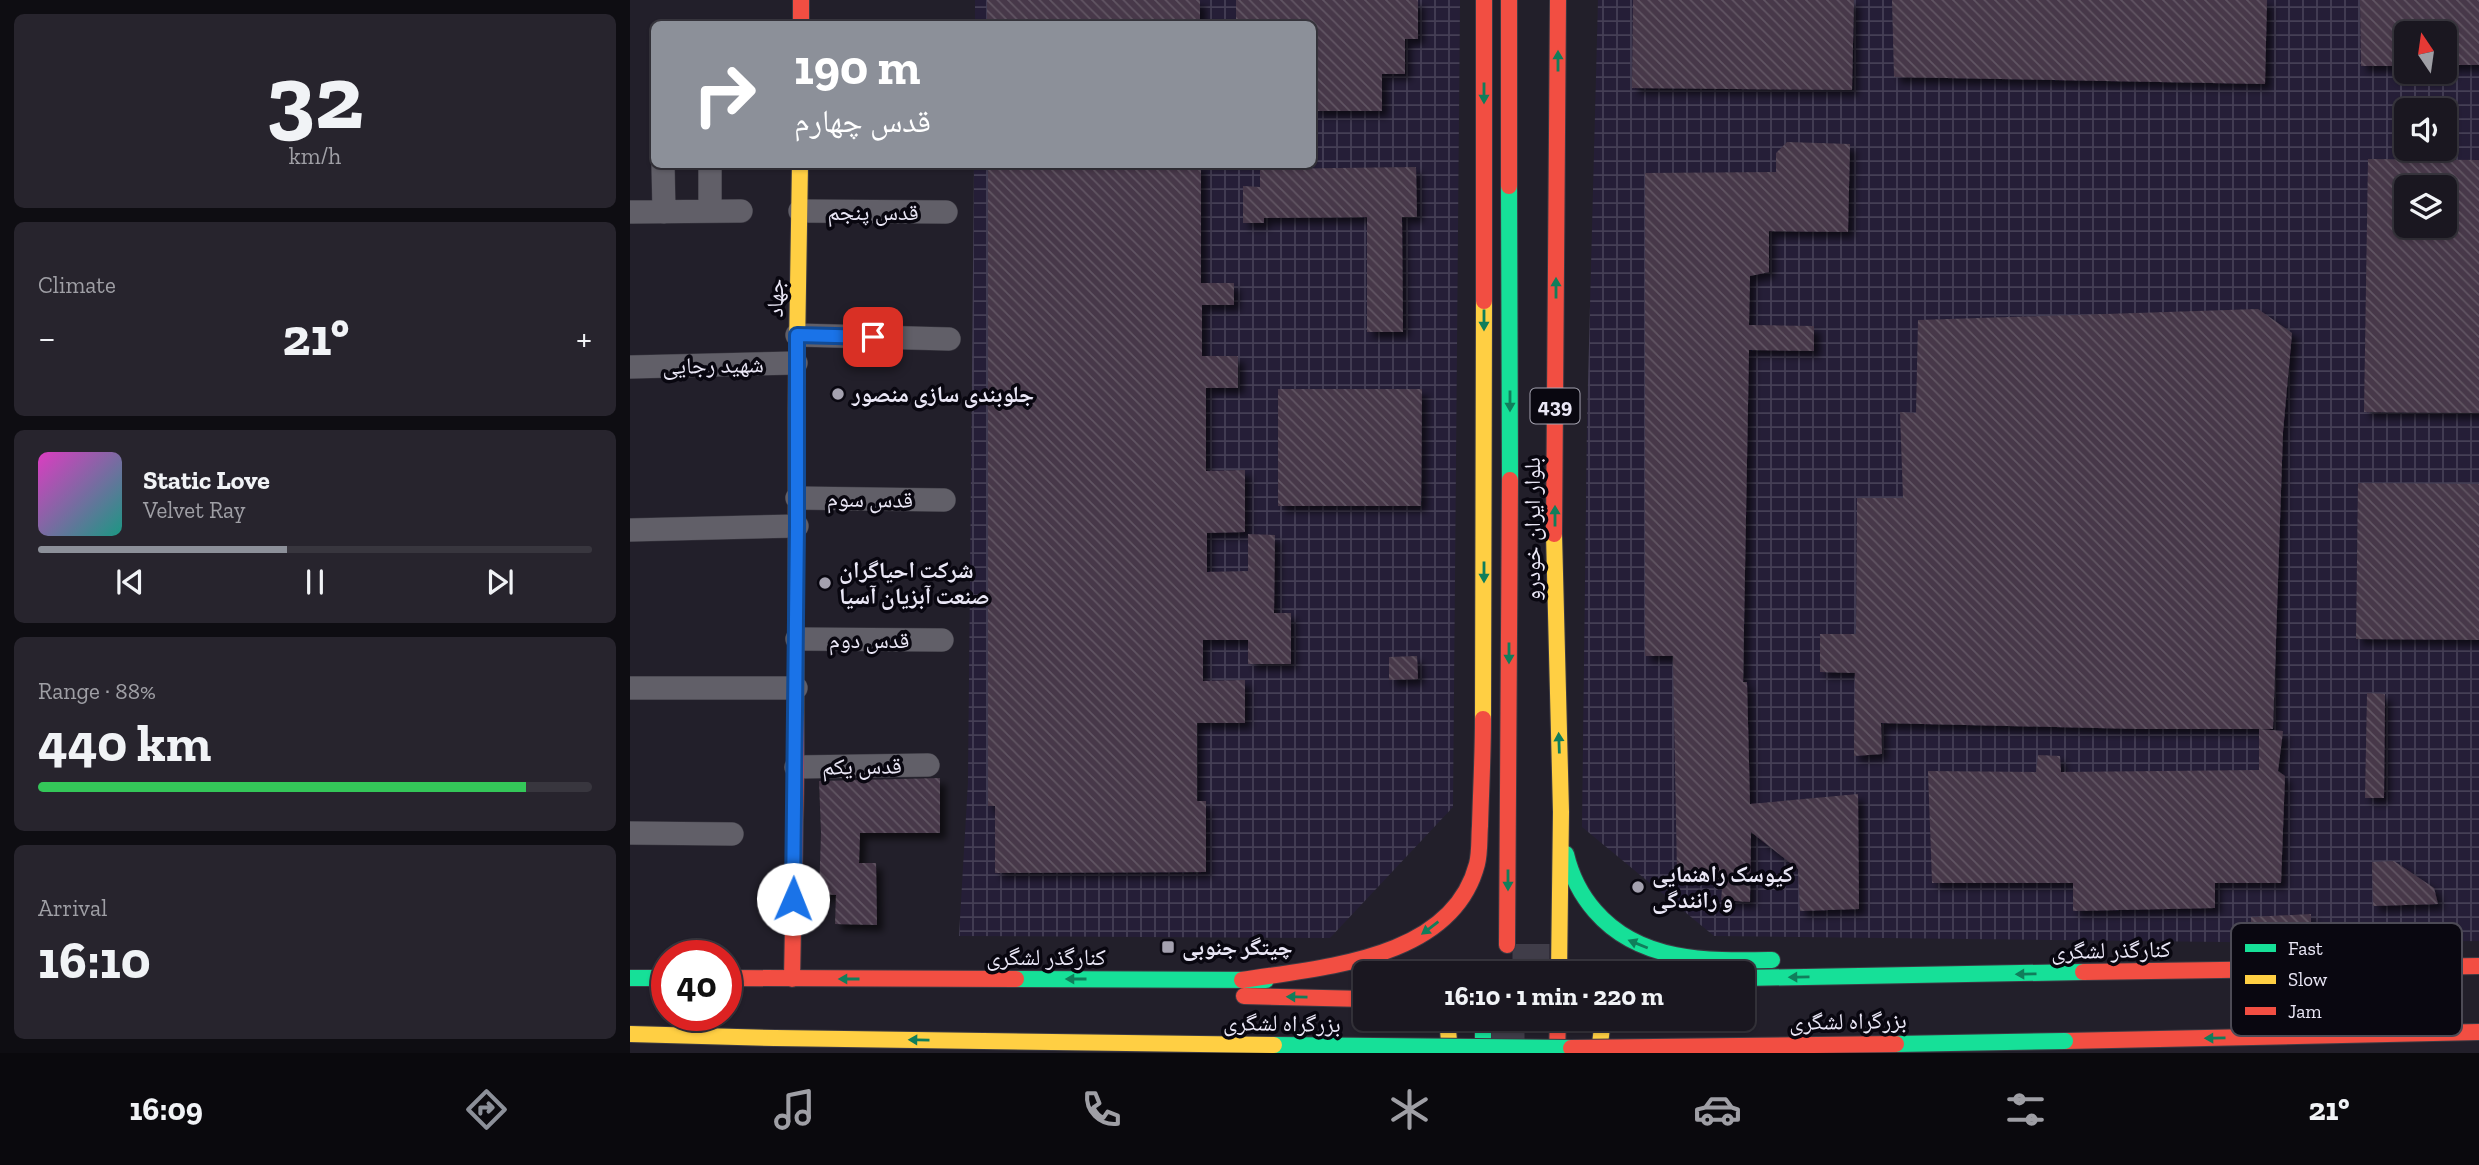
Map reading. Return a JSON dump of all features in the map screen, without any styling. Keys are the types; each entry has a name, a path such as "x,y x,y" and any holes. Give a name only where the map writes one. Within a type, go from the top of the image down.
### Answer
{"main road":[{"path":"801,0 801,21"},
{"path":"1242,980 1380,955 1412,942 1444,918 1468,890 1478,862 1482,780 1484,0"},
{"name":"بلوار ایران خودرو","path":"1507,945 1509,0"},
{"name":"بلوار ایران خودرو","path":"1558,0 1554,584 1561,812 1559,961"},
{"name":"جهاد","path":"792,979 800,168"},
{"path":"1561,812 1567,860 1578,888 1596,915 1625,939 1666,956 1699,961 1786,960"},
{"path":"1926,959 2009,958 2168,972"},
{"name":"کنارگذر لشگری","path":"1755,978 2231,971"},
{"path":"2049,989 2168,972"},
{"path":"630,978 651,978"},
{"name":"کنارگذر لشگری","path":"742,978 1338,980"},
{"path":"1125,979 1209,996 1353,999"},
{"path":"1448,1031 1450,1053"},
{"path":"1483,1031 1483,1053"},
{"path":"1557,1053 1558,1031"},
{"path":"1600,1053 1602,1031"},
{"name":"بزرگراه لشگری","path":"630,1034 1388,1047 1622,1048 2295,1036"}],"street":[{"path":"663,168 664,212"},
{"path":"710,168 710,212"},
{"path":"630,212 741,211"},
{"name":"قدس پنجم","path":"800,211 946,212"},
{"path":"797,335 949,339"},
{"name":"شهید رجایی","path":"630,367 796,363"},
{"name":"قدس سوم","path":"797,498 944,500"},
{"path":"630,530 797,526"},
{"name":"قدس دوم","path":"797,639 942,640"},
{"path":"630,688 796,688"},
{"name":"قدس یکم","path":"796,767 928,765"},
{"path":"630,833 732,834"}],"shaded area":[{"path":"975,0 1460,0 1453,807 1330,938 959,936 968,782 974,168 1316,168 1316,21 975,21"},
{"path":"1598,0 2479,0 2479,941 2462,941 2462,923 2231,923 2231,942 1714,936 1582,827 1587,421"}],"building":[{"path":"987,0 1200,0 1200,21 987,21"},
{"path":"1236,0 1418,0 1418,39 1405,39 1405,74 1382,74 1382,111 1316,111 1316,21 1236,21"},
{"path":"1633,0 1854,0 1852,90 1632,88"},
{"path":"1892,0 2267,0 2265,84 1894,77"},
{"path":"2360,0 2479,0 2479,65 2457,65 2457,21 2394,21 2394,66 2361,66"},
{"path":"1787,142 1850,144 1848,232 1769,231 1769,272 1750,276 1749,325 1814,326 1814,351 1749,350 1743,682 1747,682 1750,804 1858,794 1859,909 1800,911 1798,869 1751,832 1750,902 1721,900 1723,879 1677,875 1673,656 1645,656 1645,173 1776,172 1776,153"},
{"path":"2368,159 2479,160 2479,413 2364,412"},
{"path":"1416,167 1417,217 1402,217 1403,332 1367,332 1367,217 1264,218 1264,223 1243,223 1243,186 1260,187 1260,169"},
{"path":"988,168 1201,168 1201,283 1234,283 1234,305 1202,305 1202,356 1238,356 1238,388 1206,388 1206,471 1245,470 1245,532 1207,533 1207,572 1248,571 1248,534 1275,535 1274,613 1291,613 1291,664 1248,664 1248,640 1203,640 1203,681 1245,680 1245,723 1197,723 1197,801 1206,801 1206,872 995,873 995,806 988,806"},
{"path":"2258,309 2292,333 2283,432 2273,729 1881,723 1882,754 1854,756 1855,673 1820,672 1820,634 1856,634 1857,498 1903,498 1900,412 1916,413 1918,320"},
{"path":"1278,389 1422,389 1421,506 1278,506"},
{"path":"2358,483 2479,484 2479,640 2356,639"},
{"path":"1417,656 1418,679 1389,680 1389,657"},
{"path":"2367,693 2385,694 2384,798 2365,798"},
{"path":"2259,729 2283,731 2278,771 2285,776 2281,883 2215,883 2215,908 2073,911 2073,883 1932,883 1928,771 2036,772 2038,755 2060,756 2061,772 2259,770"},
{"path":"940,778 940,833 860,833 859,863 876,863 877,925 835,924 836,895 819,894 819,781"},
{"path":"2394,861 2434,888 2438,904 2373,906 2372,862"},
{"path":"2311,914 2311,923 2251,923 2251,917"}],"tunnel":[{"path":"1531,944 1531,961"},
{"path":"1506,1031 1506,1053"}],"traffic: fast":[{"path":"1509,186 1510,480"},
{"path":"1566,854 1577,884 1590,905 1613,928 1633,941 1654,950 1700,959 1772,960"},
{"path":"1755,978 2083,972"},
{"path":"630,978 651,978"},
{"path":"1016,979 1266,980"},
{"path":"1483,1031 1483,1053"},
{"path":"1896,1044 2065,1041"},
{"path":"1274,1045 1571,1048"}],"traffic: slow":[{"path":"796,410 800,168"},
{"path":"1483,719 1484,301"},
{"path":"1554,534 1561,812 1559,961"},
{"path":"1448,1031 1450,1053"},
{"path":"1599,1053 1602,1031"},
{"path":"630,1034 775,1038"},
{"path":"775,1038 1274,1045"}],"traffic: jam":[{"path":"801,0 801,21"},
{"path":"1484,0 1484,301"},
{"path":"1509,0 1509,186"},
{"path":"1554,534 1558,0"},
{"path":"792,979 796,767 796,410"},
{"path":"1507,945 1510,480"},
{"path":"1242,980 1345,963 1380,953 1413,939 1441,921 1463,896 1477,864 1483,719"},
{"path":"2462,966 2479,966"},
{"path":"2083,972 2231,970"},
{"path":"742,978 1016,979"},
{"path":"1244,996 1353,999"},
{"path":"1557,1053 1558,1031"},
{"path":"2462,1032 2479,1032"},
{"path":"2065,1041 2295,1036"},
{"path":"1571,1048 1896,1044"}],"place":[{"name":"جلوبندی سازی منصور","path":"838,394"},
{"name":"شرکت احیاگران صنعت آبزیان آسیا","path":"825,583"},
{"name":"کیوسک راهنمایی و رانندگی","path":"1638,887"},
{"name":"چیتگر جنوبی","path":"1168,947"}],"route":[{"path":"793,899 797,335 873,337"}]}
